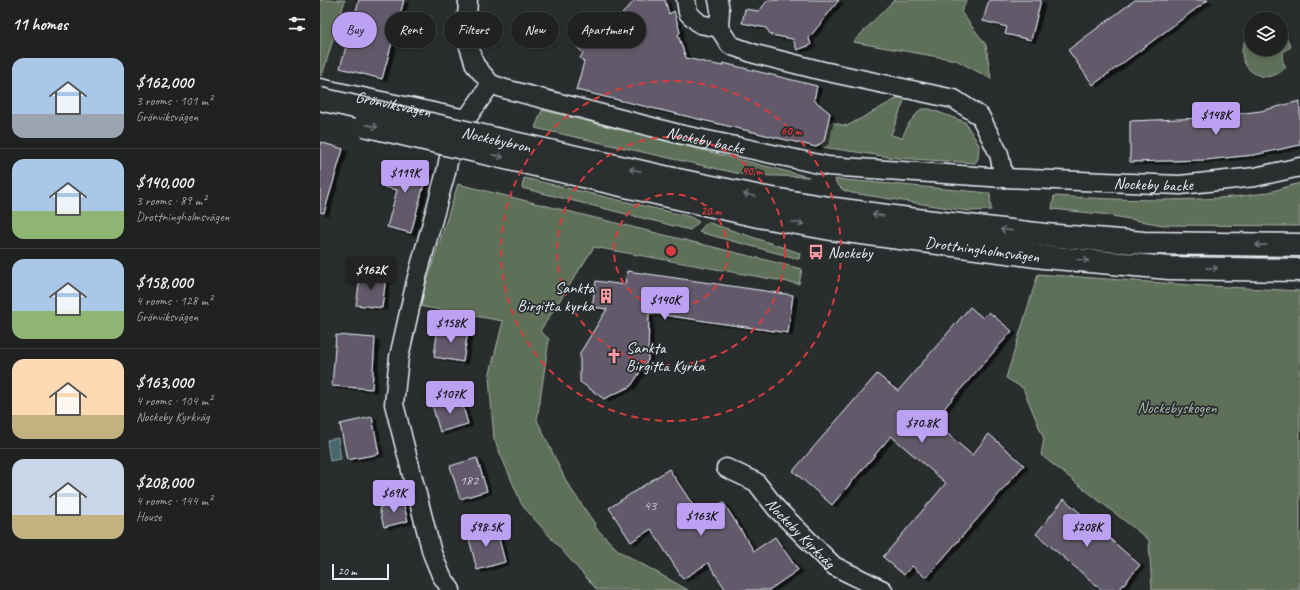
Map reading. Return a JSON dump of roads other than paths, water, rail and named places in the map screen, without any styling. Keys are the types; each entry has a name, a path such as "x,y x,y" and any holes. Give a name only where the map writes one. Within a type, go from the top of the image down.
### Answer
{"main road":[{"name":"Nockebybron","path":"320,99 671,188"},
{"name":"Nockebybron","path":"320,114 671,188"},
{"name":"Drottningholmsvägen","path":"671,188 761,197 916,220 1045,235 1144,243 1300,246"},
{"name":"Drottningholmsvägen","path":"671,188 758,216 831,229 1044,257 1169,268 1300,270"}],"street":[{"path":"451,590 441,575 432,553 394,404 399,357 416,281 446,172 453,138 466,119 498,87 475,65 466,37 468,0"},
{"path":"686,0 688,13 700,24 719,28"},
{"path":"718,0 720,10 719,28 730,45 755,54 823,71 954,99 980,116 999,154 1004,178"},
{"name":"Nockeby backe","path":"498,87 679,134 828,166 1004,178 1180,185 1255,177 1300,167"},
{"name":"Grönviksvägen","path":"320,88 466,119"},
{"name":"Nockeby Kyrkväg","path":"726,468 756,482 776,508 834,566 883,590"}],"water":[{"path":"338,438 341,459 330,461 327,440"}],"place":[{"name":"Nockeby","path":"816,252"},
{"name":"Sankta Birgitta kyrka","path":"606,296"},
{"name":"Sankta Birgitta Kyrka","path":"614,356"}],"park label":[{"name":"Nockebyskogen","path":"1177,407"}]}
